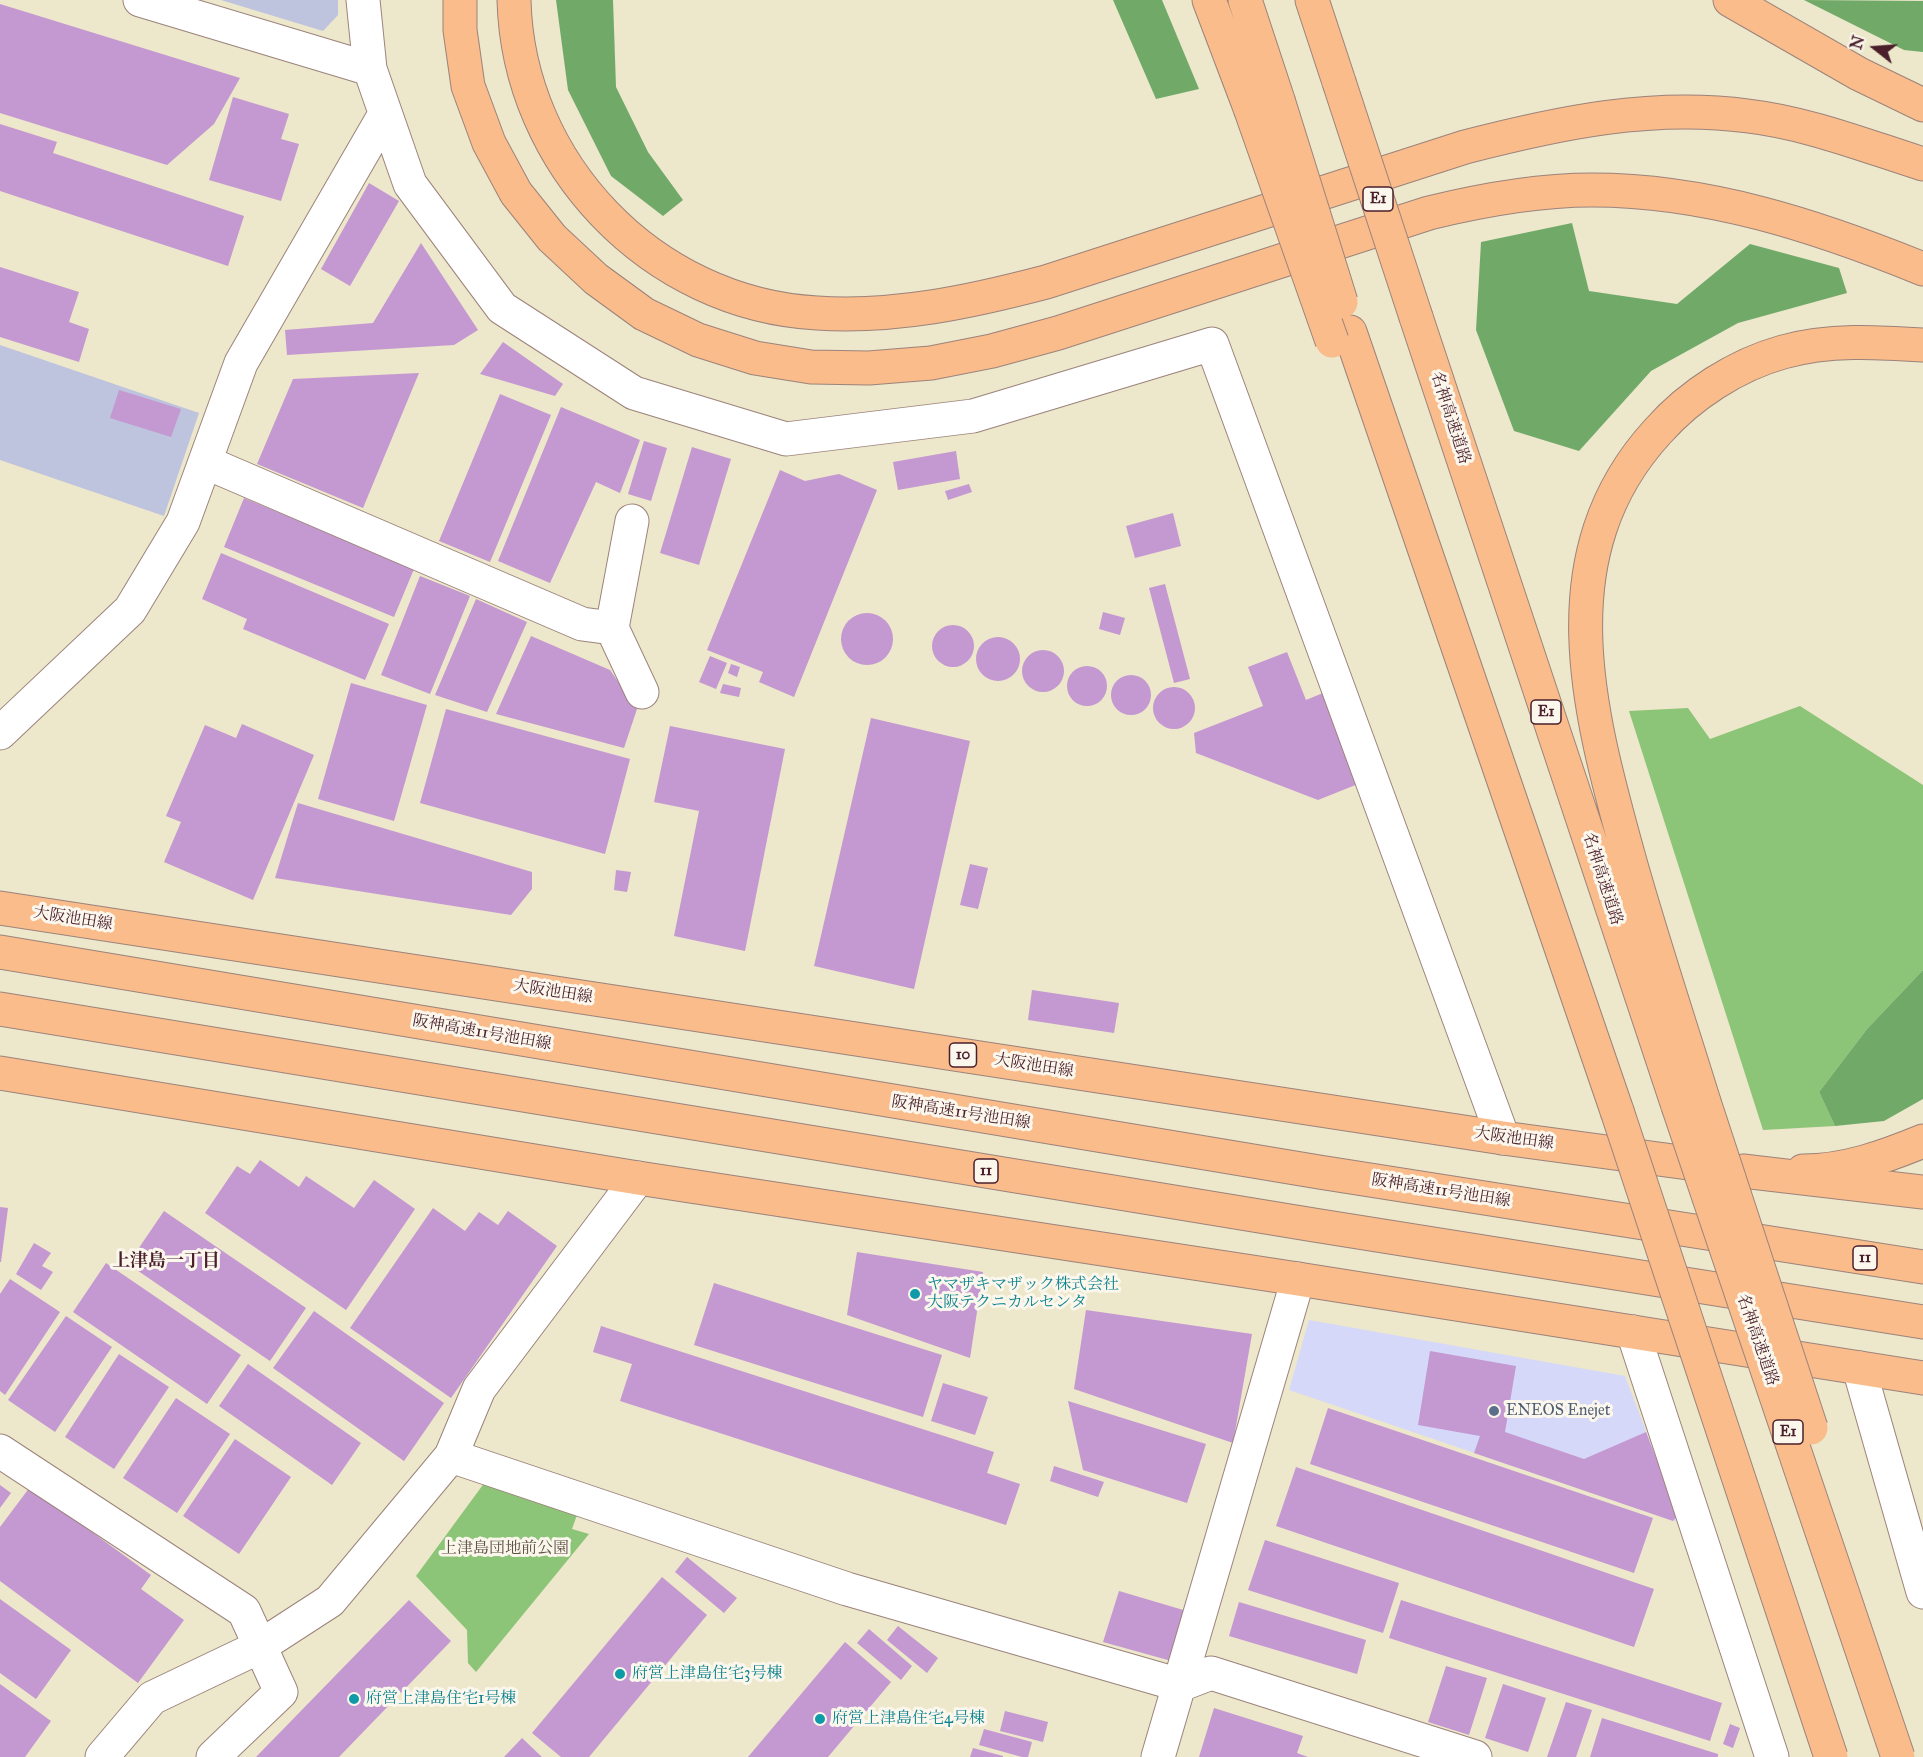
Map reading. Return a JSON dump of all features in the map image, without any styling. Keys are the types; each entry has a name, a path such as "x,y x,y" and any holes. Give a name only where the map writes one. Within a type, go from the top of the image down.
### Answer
{"main road":[{"path":"460,0 460,30 468,86 489,143 516,193 552,238 596,279 644,314 699,340 755,358 811,367 869,368 931,363 992,351 1058,333 1429,213 1483,200 1537,193 1625,191 1710,201 1772,215 1832,234 1923,269"},
{"path":"514,0 514,23 522,68 536,113 565,164 587,196 621,232 664,264 711,288 763,305 814,313 866,314 926,309 980,299 1046,282 1465,147 1525,131 1582,120 1638,114 1693,112 1749,116 1806,128 1923,164"},
{"path":"1209,0 1264,104"},
{"path":"1245,0 1264,104 1341,336 1501,773 1617,1111 1831,1757"},
{"name":"名神高速道路","path":"1312,0 1416,317 1691,1104 1898,1757"},
{"path":"1730,0 1858,74 1923,105"},
{"path":"1909,1757 1882,1647 1691,1104 1593,713 1586,658 1585,614 1589,569 1601,525 1617,486 1648,441 1671,416 1696,396 1743,367 1784,352 1827,344 1874,342 1923,345"},
{"name":"大阪池田線","path":"0,908 1503,1138 1743,1171 1807,1171 1844,1168 1880,1158 1923,1141"},
{"name":"阪神高速11号池田線","path":"0,952 945,1111 1923,1268"},
{"name":"11","path":"0,1009 1326,1227 1923,1322"},
{"path":"0,1073 638,1178 1923,1378"},
{"path":"1743,1171 1923,1192"},
{"path":"1806,1249 1923,1256"}],"street":[{"path":"141,0 370,69"},
{"path":"363,0 370,69 410,184 502,309 634,393 786,439 973,416 1212,344 1503,1138"},
{"path":"0,733 130,610 183,522 241,363 385,114"},
{"path":"205,462 582,624 612,628"},
{"path":"632,521 612,628 642,692"},
{"path":"102,1757 152,1698 259,1647 330,1601 451,1456 478,1389 638,1178"},
{"path":"1158,1757 1298,1279"},
{"path":"1633,1332 1772,1757"},
{"path":"1859,1368 1923,1592"},
{"path":"0,1451 244,1611 281,1692 213,1757"},
{"path":"451,1456 847,1589 1180,1685 1211,1673 1475,1757"}],"shaded area":[{"path":"221,0 338,0 338,15 323,31"},
{"path":"0,345 199,413 164,516 0,460"},
{"name":"ENEOS Enejet","path":"1309,1320 1625,1376 1681,1523 1289,1390"}],"green space":[{"path":"556,0 613,0 616,87 648,152 683,200 663,216 611,176 568,90"},
{"path":"1113,0 1162,0 1199,89 1156,99"},
{"path":"1804,0 1923,1 1923,52 1904,50"},
{"path":"1572,223 1589,291 1677,304 1750,244 1839,268 1847,293 1738,323 1651,371 1579,451 1514,431 1476,330 1481,242"},
{"path":"1800,706 1923,785 1923,970 1867,1029 1819,1092 1835,1126 1763,1130 1629,711 1688,708 1710,739"},
{"path":"1923,970 1923,1099 1884,1121 1835,1126 1819,1092 1867,1029"},
{"name":"上津島団地前公園","path":"485,1482 577,1515 572,1529 589,1534 476,1672 468,1663 467,1630 416,1576"}],"building":[{"path":"0,4 240,78 214,124 167,165 0,113"},
{"path":"233,97 289,114 281,139 299,144 281,201 209,180"},
{"path":"0,124 57,142 53,153 244,216 228,266 0,191"},
{"path":"369,183 399,201 350,286 321,269"},
{"path":"421,243 478,330 454,345 287,355 285,330 373,323"},
{"path":"0,267 79,292 69,322 89,329 79,362 0,337"},
{"path":"503,342 563,384 555,396 480,374"},
{"path":"419,373 363,508 257,464 293,379"},
{"path":"119,390 181,409 171,437 110,418"},
{"path":"500,394 551,415 490,562 439,541"},
{"path":"561,407 640,440 620,493 596,482 550,583 498,561"},
{"path":"644,441 667,448 651,501 628,494"},
{"path":"692,447 731,459 699,565 660,553"},
{"path":"956,451 960,479 898,490 893,462"},
{"path":"780,470 805,481 839,474 877,490 794,697 759,682 763,672 707,650"},
{"path":"969,484 972,492 948,500 945,491"},
{"path":"244,498 414,569 394,617 224,547"},
{"path":"1173,513 1181,546 1135,558 1126,526"},
{"path":"221,553 389,624 365,680 243,629 247,619 202,599"},
{"path":"420,576 470,596 430,694 381,675"},
{"path":"1165,584 1190,679 1174,683 1149,588"},
{"path":"476,599 527,622 487,712 435,695"},
{"path":"1103,612 1125,618 1120,635 1099,629"},
{"path":"867,613 877,615 885,621 891,629 893,639 891,649 885,657 877,663 867,665 857,663 849,657 843,649 841,639 843,629 849,621 857,615"},
{"path":"953,625 961,626 968,631 973,638 973,654 968,661 961,666 953,667 945,666 938,661 933,654 932,646 933,638 938,631 945,626"},
{"path":"531,636 610,670 637,709 624,748 496,714"},
{"path":"998,637 1013,644 1020,659 1013,674 998,681 983,674 976,659 983,644"},
{"path":"1043,650 1051,651 1058,656 1063,663 1063,679 1058,686 1051,691 1043,692 1035,691 1028,686 1023,679 1022,671 1023,663 1028,656 1035,651"},
{"path":"1287,652 1306,700 1323,693 1358,784 1318,800 1196,753 1194,733 1263,706 1248,667"},
{"path":"710,656 727,663 716,689 699,682"},
{"path":"731,664 740,667 737,677 728,673"},
{"path":"1087,666 1095,667 1101,672 1106,678 1106,694 1101,700 1095,705 1087,706 1079,705 1073,700 1068,694 1067,686 1068,678 1073,672 1079,667"},
{"path":"1131,675 1145,681 1151,695 1145,709 1131,715 1117,709 1111,695 1117,681"},
{"path":"351,683 427,705 394,821 318,799"},
{"path":"723,684 741,688 739,697 720,693"},
{"path":"1174,687 1189,693 1195,708 1189,723 1174,729 1159,723 1153,708 1159,693"},
{"path":"446,709 630,759 605,854 420,803"},
{"path":"871,718 970,741 914,989 814,966"},
{"path":"242,724 314,755 253,900 164,862 181,822 166,816 205,725 236,738"},
{"path":"670,726 785,749 745,951 674,936 699,811 654,802"},
{"path":"298,803 532,872 532,889 511,915 275,878"},
{"path":"970,864 988,868 978,909 960,905"},
{"path":"616,870 631,872 627,892 614,890"},
{"path":"1032,990 1119,1003 1114,1033 1028,1020"},
{"path":"260,1160 299,1187 306,1176 354,1208 374,1180 415,1209 346,1310 205,1213 237,1166 250,1174"},
{"path":"0,1207 8,1208 1,1262 0,1262"},
{"path":"433,1208 465,1231 479,1212 498,1225 508,1211 557,1246 451,1398 350,1328"},
{"path":"164,1211 306,1308 270,1361 128,1264"},
{"path":"34,1243 51,1253 42,1266 53,1272 41,1290 16,1274"},
{"name":"ヤマザキマザック株式会社 大阪テクニカルセンタ","path":"857,1252 983,1272 970,1358 847,1315"},
{"path":"106,1263 241,1355 207,1404 73,1312"},
{"path":"10,1279 60,1312 5,1395 0,1391 0,1294"},
{"path":"714,1283 942,1355 923,1417 694,1345"},
{"path":"1086,1310 1252,1334 1233,1443 1074,1389"},
{"path":"314,1311 444,1403 404,1461 273,1368"},
{"path":"66,1316 112,1347 55,1432 8,1400"},
{"path":"601,1326 994,1452 987,1473 1020,1484 1006,1525 620,1401 632,1364 593,1352"},
{"path":"1430,1351 1516,1366 1505,1432 1584,1459 1646,1432 1678,1515 1673,1521 1474,1453 1480,1436 1418,1425"},
{"path":"119,1354 169,1387 114,1469 65,1437"},
{"path":"248,1364 361,1443 332,1485 219,1406"},
{"path":"943,1383 988,1397 975,1435 931,1421"},
{"path":"176,1398 230,1434 177,1513 123,1478"},
{"path":"1068,1401 1206,1444 1187,1503 1083,1470"},
{"path":"1328,1408 1653,1518 1634,1573 1310,1464"},
{"path":"235,1439 291,1477 239,1554 183,1516"},
{"path":"1054,1466 1104,1482 1098,1497 1050,1481"},
{"path":"1296,1467 1654,1589 1634,1647 1276,1526"},
{"path":"0,1485 11,1493 0,1508"},
{"path":"30,1487 151,1575 141,1589 184,1620 138,1683 0,1581 0,1527"},
{"path":"1265,1540 1399,1583 1383,1633 1248,1590"},
{"path":"687,1557 737,1598 724,1613 675,1572"},
{"name":"府営上津島住宅3号棟","path":"662,1577 707,1615 589,1757 561,1757 532,1733"},
{"path":"1119,1591 1190,1612 1175,1662 1103,1642"},
{"path":"0,1599 71,1650 36,1699 0,1673"},
{"name":"府営上津島住宅1号棟","path":"409,1600 451,1641 339,1757 256,1757"},
{"path":"1401,1600 1722,1703 1710,1741 1389,1638"},
{"path":"1239,1602 1366,1640 1357,1674 1229,1636"},
{"path":"898,1626 938,1658 927,1673 887,1640"},
{"path":"869,1629 912,1666 901,1680 857,1643"},
{"name":"府営上津島住宅4号棟","path":"845,1642 891,1682 828,1757 748,1757"},
{"path":"1446,1666 1487,1678 1469,1735 1428,1722"},
{"path":"0,1684 51,1721 25,1757 0,1757"},
{"path":"1503,1684 1546,1698 1528,1752 1485,1738"},
{"path":"1566,1702 1592,1710 1576,1757 1547,1757"},
{"path":"1214,1708 1303,1736 1297,1753 1308,1757 1199,1757"},
{"path":"1005,1711 1048,1722 1043,1742 1000,1731"},
{"path":"1602,1718 1718,1754 1718,1757 1590,1757"},
{"path":"1730,1724 1740,1728 1733,1748 1723,1744"},
{"path":"984,1729 1032,1742 1028,1757 979,1745"},
{"path":"522,1738 542,1757 504,1757"},
{"path":"973,1748 1003,1756 1003,1757 970,1757"}],"place":[{"name":"ヤマザキマザック株式会社 大阪テクニカルセンタ","path":"915,1294"},
{"name":"ENEOS Enejet","path":"1494,1411"},
{"name":"府営上津島住宅3号棟","path":"620,1674"},
{"name":"府営上津島住宅1号棟","path":"354,1699"},
{"name":"府営上津島住宅4号棟","path":"820,1719"}],"district":[{"name":"上津島一丁目","path":"166,1262"}]}
